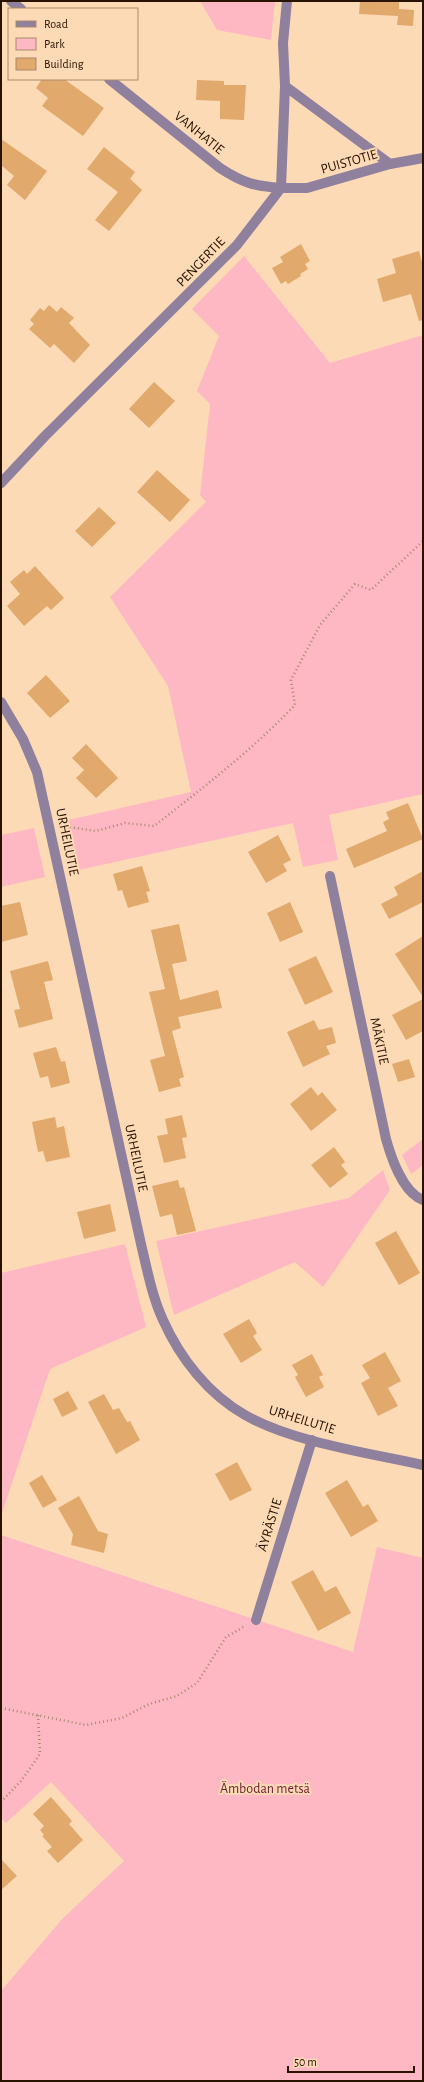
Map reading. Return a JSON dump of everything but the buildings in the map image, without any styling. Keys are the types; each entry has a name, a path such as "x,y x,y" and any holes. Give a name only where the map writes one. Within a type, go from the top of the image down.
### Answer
{"street":[{"path":"11,1 20,8"},
{"path":"281,188 285,86 283,43 287,1"},
{"name":"VANHATIE","path":"110,80 220,168 240,180 259,186 281,188"},
{"path":"285,86 390,164"},
{"name":"PUISTOTIE","path":"281,188 307,188 390,164 423,158"},
{"name":"PENGERTIE","path":"1,483 45,436 237,246 281,188"},
{"name":"URHEILUTIE","path":"1,702 23,739 37,772 50,824 141,1244 151,1286 163,1320 193,1370 216,1394 245,1415 274,1428 312,1440 423,1465"},
{"name":"MÄKITIE","path":"330,876 386,1139 393,1162 403,1181 423,1200"},
{"name":"ÄYRÄSTIE","path":"256,1620 312,1440"}],"path":[{"path":"50,824 96,832 125,823 154,826 268,733 295,705 291,680 320,625 355,584 371,590 423,541"},
{"path":"1,1708 86,1725 122,1718 149,1704 177,1696 197,1683 226,1637 256,1620"},
{"path":"1,1802 21,1781 40,1754 38,1715"}],"green space":[{"path":"200,1 275,1 271,40 217,30"},
{"path":"244,256 330,363 423,335 423,794 329,815 338,860 303,867 293,823 74,871 64,821 191,792 168,686 110,597 206,502 200,495 210,404 197,391 219,336 192,309"},
{"path":"34,828 45,877 1,887 1,835"},
{"path":"423,1139 423,1165 411,1174 402,1155"},
{"path":"383,1170 390,1190 323,1287 295,1262 174,1315 156,1241 349,1198"},
{"path":"125,1244 146,1327 50,1369 1,1516 1,1273"},
{"name":"Ämbodan metsä","path":"1,1535 353,1652 377,1547 423,1558 423,2081 1,2081 1,1991 63,1918 124,1861 51,1782 6,1823 1,1818"}]}
